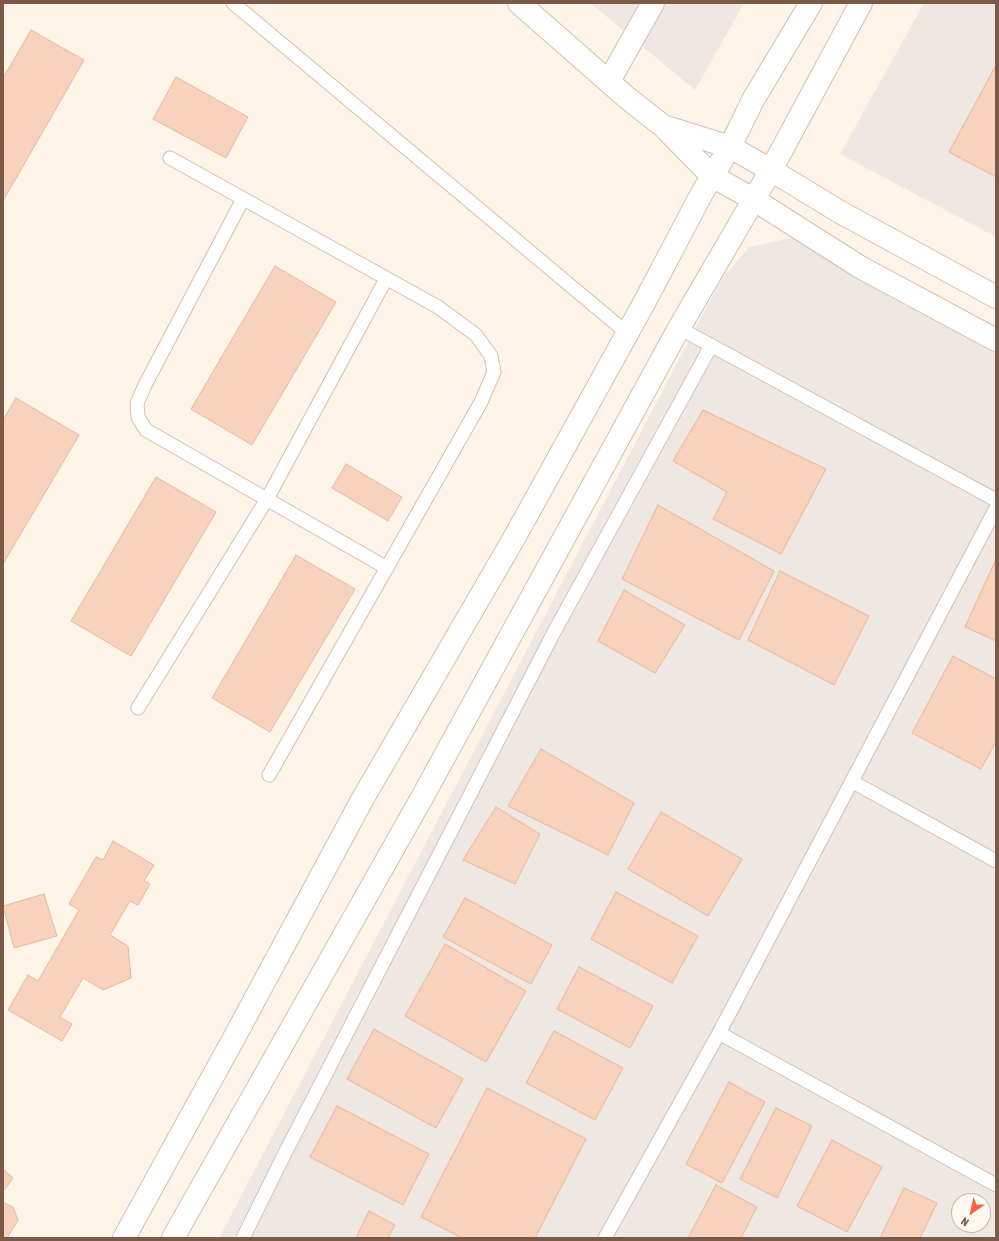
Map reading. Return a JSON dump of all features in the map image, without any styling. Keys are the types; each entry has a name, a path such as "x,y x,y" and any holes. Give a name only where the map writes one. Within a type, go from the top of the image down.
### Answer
{"street":[{"path":"519,3 663,126 712,176 753,199 860,267 996,340"},
{"path":"609,81 653,3"},
{"path":"124,1238 212,1079 362,800 513,540 712,176 730,147 753,100 811,3"},
{"path":"173,1238 424,794 679,328 771,170 861,3"},
{"path":"663,126 730,147 840,212 996,297"}],"lane":[{"path":"233,3 627,333"},
{"path":"170,158 438,307 476,335 491,356 494,372 481,402 269,775"},
{"path":"243,199 145,385 137,403 138,416 146,430 387,568"},
{"path":"138,708 267,499 386,279"},
{"path":"679,328 996,500"},
{"path":"243,1238 553,634 711,346"},
{"path":"605,1238 720,1033 996,508"},
{"path":"853,782 996,861"},
{"path":"720,1033 996,1185"}],"shaded area":[{"path":"590,3 744,3 695,90"},
{"path":"924,3 996,3 996,237 840,154"},
{"path":"791,238 849,254 996,332 996,1238 219,1238 720,281 749,247"}],"building":[{"path":"31,30 84,60 3,201 3,78"},
{"path":"996,65 996,177 949,152"},
{"path":"176,77 248,117 226,158 153,119"},
{"path":"275,266 336,302 252,445 191,409"},
{"path":"16,398 79,435 3,564 3,420"},
{"path":"703,410 826,469 781,554 713,519 727,492 673,461"},
{"path":"346,464 402,497 388,521 332,488"},
{"path":"156,477 216,512 131,656 71,621"},
{"path":"658,505 774,571 739,640 622,579"},
{"path":"296,555 355,589 270,732 212,698"},
{"path":"996,559 996,641 965,627"},
{"path":"780,571 869,616 834,685 748,640"},
{"path":"624,590 685,625 655,673 598,641"},
{"path":"953,656 996,679 996,741 981,769 912,733"},
{"path":"541,749 634,803 608,855 508,806"},
{"path":"496,807 540,834 515,884 463,860"},
{"path":"661,812 742,859 708,916 628,869"},
{"path":"113,841 154,865 144,881 150,884 138,905 130,901 110,935 128,946 131,978 103,990 83,978 60,1017 72,1024 62,1041 8,1010 28,975 38,981 79,910 69,904 96,857 103,860"},
{"path":"616,892 698,936 672,983 591,939"},
{"path":"44,894 57,936 14,948 3,906"},
{"path":"465,898 552,945 531,984 443,937"},
{"path":"445,944 526,991 486,1062 405,1016"},
{"path":"579,967 653,1006 630,1048 557,1009"},
{"path":"374,1029 463,1079 436,1128 347,1079"},
{"path":"554,1031 623,1068 595,1120 526,1083"},
{"path":"729,1082 765,1102 722,1183 686,1164"},
{"path":"487,1088 586,1139 535,1238 462,1238 421,1217"},
{"path":"337,1106 429,1154 403,1205 310,1157"},
{"path":"776,1108 812,1126 777,1198 740,1179"},
{"path":"832,1140 882,1167 847,1232 797,1206"},
{"path":"3,1169 13,1178 3,1192"},
{"path":"716,1185 757,1207 741,1238 688,1238"},
{"path":"904,1188 937,1203 920,1238 880,1238"},
{"path":"3,1202 13,1207 18,1220 7,1238 3,1238"},
{"path":"369,1211 395,1225 388,1238 356,1238"}]}
